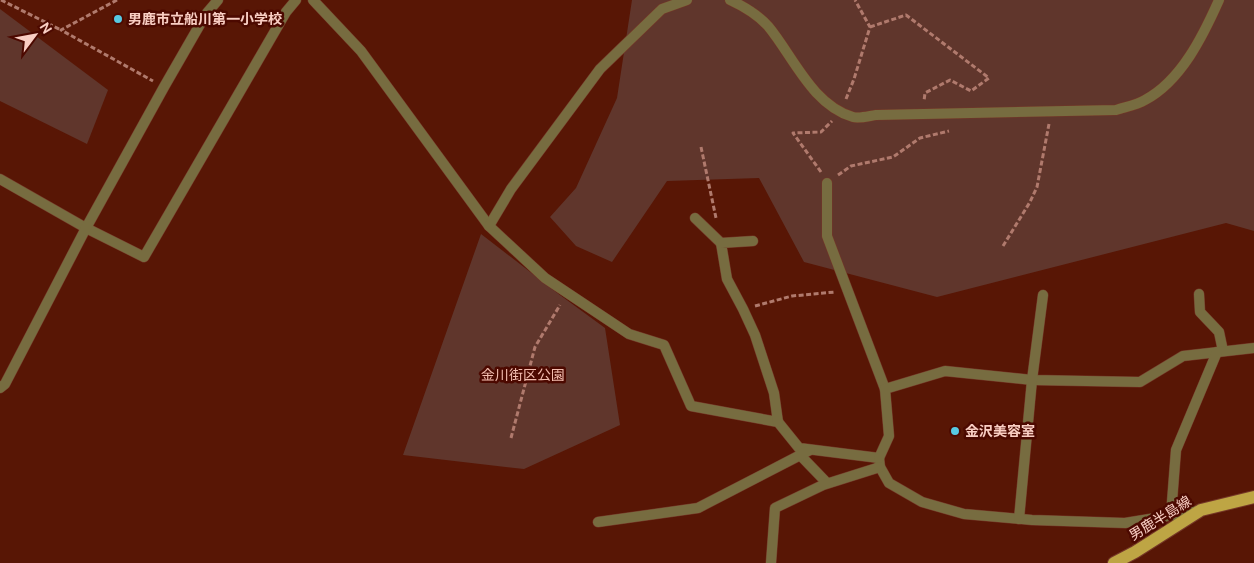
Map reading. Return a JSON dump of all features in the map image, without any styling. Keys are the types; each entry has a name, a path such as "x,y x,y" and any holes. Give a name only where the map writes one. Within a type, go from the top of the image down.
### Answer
{"main road":[{"name":"男鹿半島線","path":"1114,563 1202,510 1254,497"}],"street":[{"path":"0,388 5,384 86,228 164,87 206,14 218,0"},
{"path":"0,179 86,228 144,257 286,12 296,0"},
{"path":"313,0 361,51 489,226 545,278 629,334 664,345 691,406 778,422"},
{"path":"489,226 511,189 600,69 662,10 687,0"},
{"path":"730,0 742,5 767,25 814,90 836,110 855,118 876,115 1116,110 1145,100 1174,78 1206,32 1219,0"},
{"path":"828,183 828,236 885,389 889,436 880,463 889,483 922,502 964,514 1019,519 1125,524 1202,510"},
{"path":"695,218 721,243 727,279 754,335 774,393 778,422 799,448 880,463"},
{"path":"721,243 753,241"},
{"path":"1171,515 1176,450 1220,352 1219,332 1200,312 1199,294"},
{"path":"1019,519 1042,295"},
{"path":"885,389 945,371 1032,380 1140,382 1183,356 1254,348"},
{"path":"598,522 698,508 811,449"},
{"path":"800,455 827,484"},
{"path":"771,563 775,508 827,484 880,463"}],"path":[{"path":"1,0 61,30 164,87"},
{"path":"61,30 117,0"},
{"path":"870,27 906,15 988,78 972,91 950,80 924,92 923,114"},
{"path":"1003,246 1037,187 1052,111"},
{"path":"828,183 851,166 893,157 920,138 949,131"},
{"path":"700,147 721,243"},
{"path":"743,309 792,296 848,291"},
{"path":"512,438 536,347 564,298"}],"green space":[{"path":"632,0 1254,0 1254,231 1226,223 937,297 804,262 759,178 667,181 612,262 576,246 550,217 576,188 617,98"},
{"path":"0,9 108,90 87,144 0,101"},
{"name":"金川街区公園","path":"481,234 605,328 620,425 524,469 403,455"}],"place":[{"name":"男鹿市立船川第一小学校","path":"118,19"},
{"name":"金沢美容室","path":"955,431"}]}
